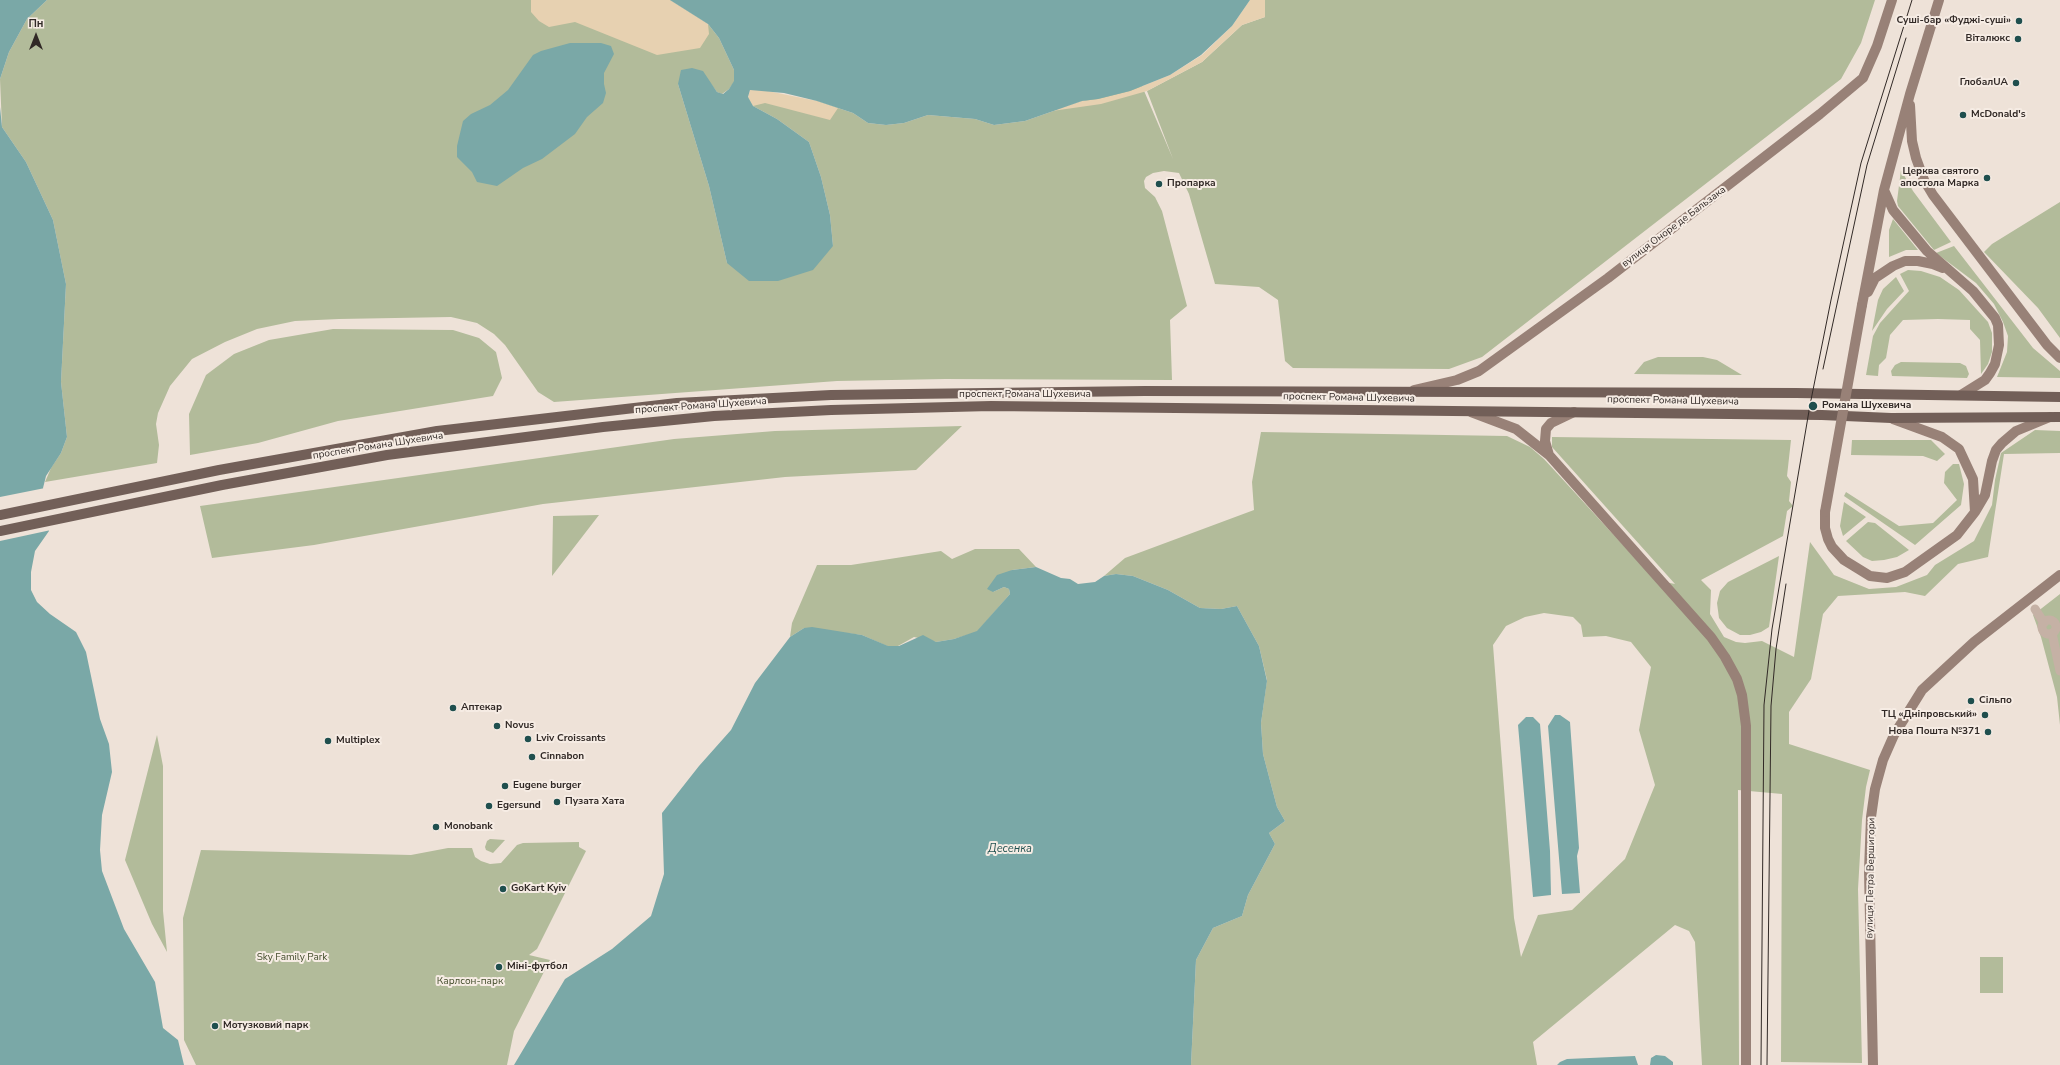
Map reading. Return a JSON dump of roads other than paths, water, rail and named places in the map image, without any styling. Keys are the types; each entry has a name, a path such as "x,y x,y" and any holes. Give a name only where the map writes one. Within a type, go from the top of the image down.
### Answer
{"main road":[{"name":"вулиця Оноре де Бальзака","path":"1401,392 1457,380 1479,370 1608,278 1820,114 1863,78 1877,46 1892,0"},
{"path":"1939,0 1910,94 1884,190 1825,512 1825,528 1832,547 1844,560 1857,570 1870,576 1887,578 1905,572 1930,556 1957,535 1985,495 1992,461 1996,450 2009,436 2016,431 2055,417"},
{"path":"1910,94 1912,141 1924,180 1963,238 2047,345 2060,358"},
{"path":"1884,190 1893,210 1927,251 1973,291 1995,318 1999,335 1998,356 1985,380 1961,395"},
{"path":"1862,305 1875,278 1893,266 1905,261 1918,261 1933,264 1949,271"},
{"name":"проспект Романа Шухевича","path":"0,515 219,470 437,431 676,403 778,397 991,392 1796,393 2060,397"},
{"name":"проспект Романа Шухевича","path":"0,531 222,485 410,452 648,422 714,416 831,410 991,406 1822,415 1891,418 2055,417"},
{"path":"1469,411 1516,429 1549,455 1711,637 1725,657 1737,679 1742,695 1746,726 1746,1065"},
{"path":"1549,455 1545,441 1546,429 1551,423 1574,412"},
{"path":"1891,418 1942,437 1959,448 1973,479 1974,512"},
{"name":"вулиця Петра Вершигори","path":"1873,1065 1870,856 1875,789 1883,760 1894,735 1922,690 1974,642 2060,575"}],"street":[{"path":"2035,610 2044,623 2050,620 2055,623 2056,629 2052,633 2060,671"}],"water":[{"path":"0,0 47,0 27,19 9,52 0,79"},
{"path":"670,0 1250,0 1232,26 1201,55 1170,75 1130,91 1098,99 1082,101 1025,121 994,125 975,119 928,115 904,123 886,125 868,123 853,113 817,101 784,93 750,90 748,97 753,106 777,119 809,142 821,177 830,215 833,246 813,270 778,281 749,281 727,263 709,186 678,84 681,70 692,68 703,71 717,92 723,94 729,89 734,81 734,70 719,38 708,24"},
{"path":"570,43 601,43 611,46 614,54 604,73 606,93 603,103 587,117 575,134 542,159 523,168 497,186 477,182 472,172 457,157 457,146 463,121 471,114 490,105 508,90 533,55 541,51"},
{"path":"0,107 2,127 26,162 53,220 66,284 61,382 67,437 61,453 46,476 43,488 49,531 35,551 31,572 31,590 37,602 50,614 76,632 86,652 100,719 109,744 112,772 102,815 100,850 102,871 124,929 155,982 163,1028 178,1040 184,1065 0,1065"},
{"name":"Десенка","path":"1036,567 1061,578 1070,579 1078,584 1095,582 1104,576 1116,574 1133,576 1168,590 1200,608 1221,609 1237,606 1259,646 1267,681 1261,723 1263,754 1277,807 1285,821 1269,833 1275,844 1248,895 1242,916 1213,928 1196,960 1191,1065 514,1065 565,979 612,949 651,916 664,874 662,813 699,766 731,730 755,683 790,637 804,628 812,627 862,635 888,646 899,646 923,635 936,642 954,639 977,631 1010,594 1009,589 1004,587 993,592 987,589 997,575 1012,570"},
{"path":"1555,715 1560,715 1570,722 1579,848 1577,856 1580,893 1562,894 1548,726"},
{"path":"1526,717 1533,717 1540,724 1550,851 1551,895 1533,897 1518,725"},
{"path":"1656,1055 1665,1056 1673,1062 1673,1065 1650,1065 1651,1058"},
{"path":"1635,1056 1638,1065 1557,1065 1567,1059"}],"tram line":[{"path":"1761,1065 1764,705 1772,629 1810,405 1861,163 1912,0"},
{"path":"1823,369 1867,165 1906,38"},
{"path":"1767,1065 1771,706 1776,649 1786,584"}],"place":[{"name":"Суші-бар «Фуджі-суші»","path":"2019,21"},
{"name":"Віталюкс","path":"2018,39"},
{"name":"ГлобалUA","path":"2016,83"},
{"name":"McDonald's","path":"1963,115"},
{"name":"Церква святого апостола Марка","path":"1987,178"},
{"name":"Пропарка","path":"1159,184"},
{"name":"Романа Шухевича","path":"1813,406"},
{"name":"Сільпо","path":"1971,701"},
{"name":"Аптекар","path":"453,708"},
{"name":"ТЦ «Дніпровський»","path":"1985,715"},
{"name":"Novus","path":"497,726"},
{"name":"Нова Пошта №371","path":"1988,732"},
{"name":"Lviv Croissants","path":"528,739"},
{"name":"Multiplex","path":"328,741"},
{"name":"Cinnabon","path":"532,757"},
{"name":"Eugene burger","path":"505,786"},
{"name":"Пузата Хата","path":"557,802"},
{"name":"Egersund","path":"489,806"},
{"name":"Monobank","path":"436,827"},
{"name":"GoKart Kyiv","path":"503,889"},
{"name":"Міні-футбол","path":"499,967"},
{"name":"Мотузковий парк","path":"215,1026"}],"park label":[{"name":"Sky Family Park","path":"292,958"},
{"name":"Карлсон-парк","path":"470,982"}]}
